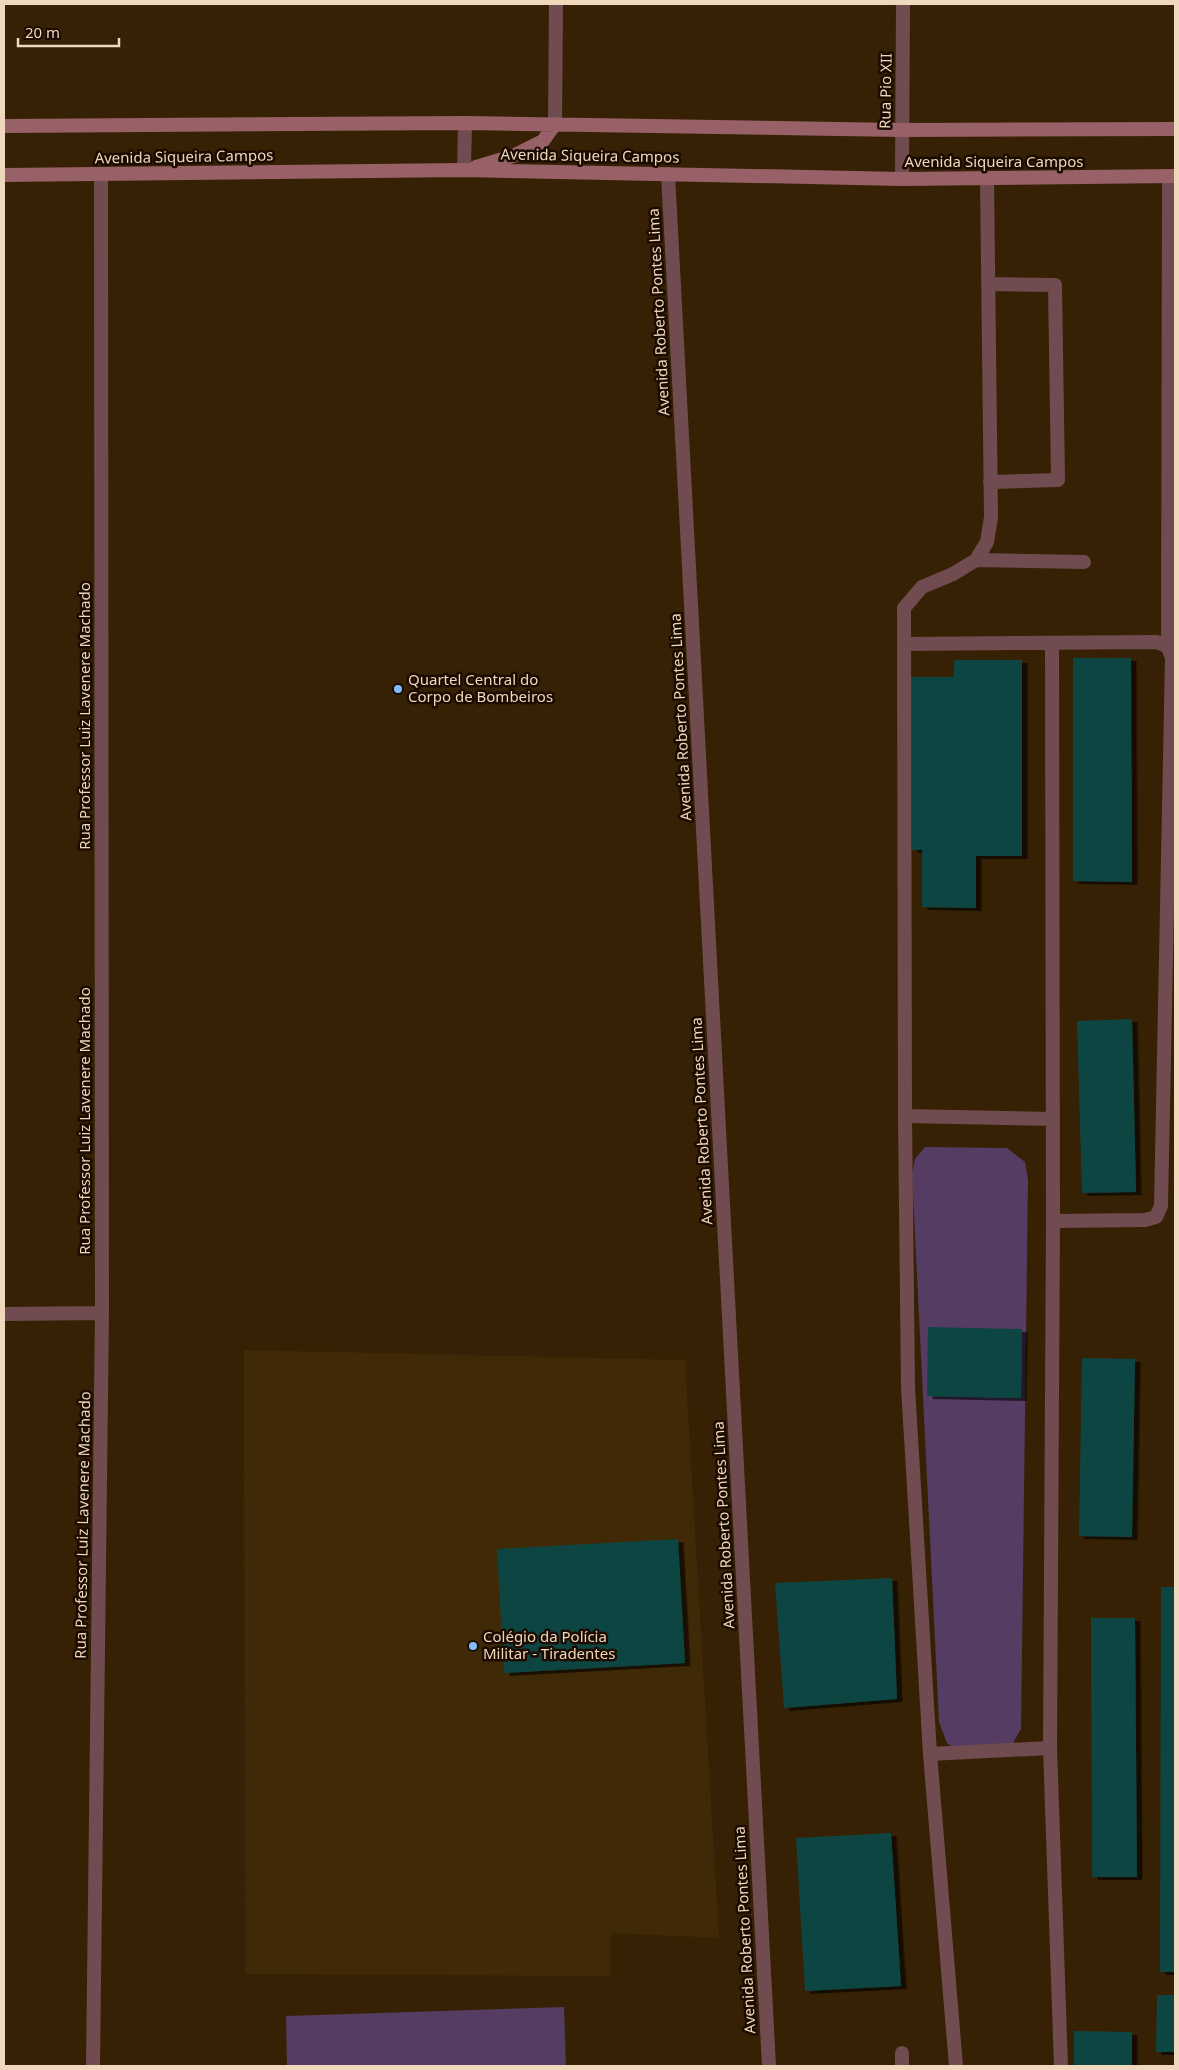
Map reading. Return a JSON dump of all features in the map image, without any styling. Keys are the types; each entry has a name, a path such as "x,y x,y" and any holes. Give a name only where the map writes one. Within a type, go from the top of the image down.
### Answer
{"main road":[{"name":"Avenida Siqueira Campos","path":"4,126 555,124 901,130 1175,129"},
{"path":"464,170 513,156 543,141 555,124"},
{"name":"Avenida Siqueira Campos","path":"4,175 464,170 902,179 1172,176"}],"street":[{"path":"555,124 556,4"},
{"name":"Rua Pio XII","path":"902,179 901,130 904,4"},
{"path":"464,170 465,124"},
{"name":"Avenida Roberto Pontes Lima","path":"668,174 769,2066"},
{"name":"Rua Professor Luiz Lavenere Machado","path":"93,2066 102,1313 101,175"},
{"path":"1053,1221 1145,1220 1156,1217 1161,1206 1172,668 1172,658 1168,647 1172,176"},
{"path":"956,2066 930,1754 908,1387 905,1116 904,608 922,587 953,574 976,560 987,542 990,517 990,482 987,178"},
{"path":"989,284 1055,285 1058,480 990,482"},
{"path":"976,560 1084,562"},
{"path":"904,644 1157,642 1168,647"},
{"path":"1052,643 1053,1221 1050,1748 1061,2066"},
{"path":"905,1116 1053,1119"},
{"path":"4,1314 102,1313"},
{"path":"930,1754 1050,1748"}],"shaded area":[{"path":"925,1147 1007,1148 1025,1162 1028,1180 1021,1729 1009,1750 965,1755 947,1743 939,1722 912,1174 915,1159"},
{"name":"Colégio da Polícia Militar - Tiradentes","path":"244,1350 685,1360 719,1938 611,1933 610,1976 245,1974"},
{"path":"564,2007 566,2066 287,2066 286,2016"}],"building":[{"path":"1073,658 1131,658 1132,882 1073,881"},
{"path":"954,660 1022,660 1022,856 976,856 976,908 922,907 922,850 912,850 911,677 954,677"},
{"path":"1132,1019 1136,1192 1082,1193 1077,1021"},
{"path":"928,1327 1022,1329 1021,1398 927,1396"},
{"path":"1082,1358 1135,1359 1132,1537 1079,1536"},
{"path":"678,1539 685,1663 504,1673 497,1549"},
{"path":"892,1578 897,1699 784,1708 775,1583"},
{"path":"1161,1587 1175,1587 1175,1972 1160,1972"},
{"path":"1091,1618 1135,1618 1137,1877 1092,1877"},
{"path":"891,1833 901,1986 805,1991 796,1838"},
{"path":"1157,1995 1175,1995 1175,2052 1156,2052"},
{"path":"1074,2031 1132,2032 1132,2066 1074,2066"}],"place":[{"name":"Quartel Central do Corpo de Bombeiros","path":"398,689"},
{"name":"Colégio da Polícia Militar - Tiradentes","path":"473,1646"}]}
